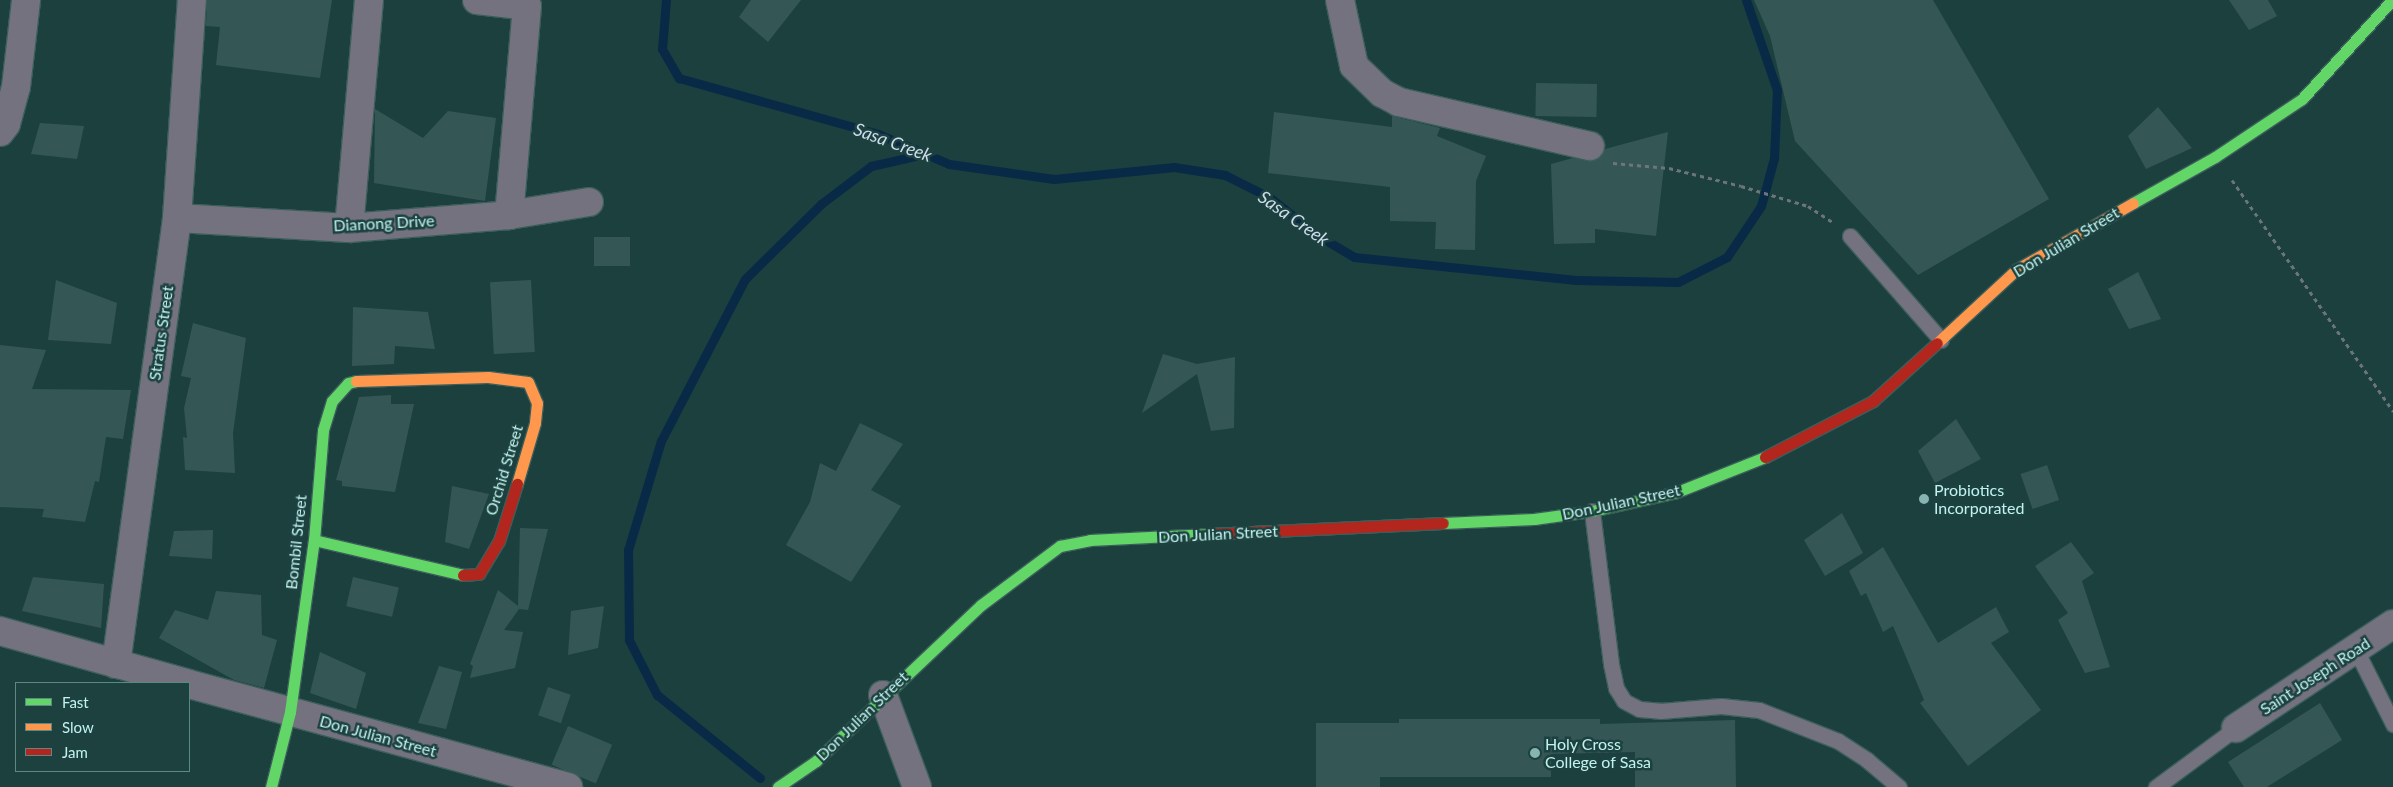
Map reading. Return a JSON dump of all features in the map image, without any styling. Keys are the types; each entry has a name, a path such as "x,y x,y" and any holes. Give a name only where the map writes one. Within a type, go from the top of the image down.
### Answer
{"street":[{"path":"0,132 6,124 16,87 26,0"},
{"name":"Stratus Street","path":"116,664 177,218 192,0"},
{"path":"349,228 369,0"},
{"path":"477,0 527,6 509,214"},
{"path":"1340,0 1354,66 1382,93 1399,102 1590,146"},
{"name":"Don Julian Street","path":"778,787 816,761 883,694 981,605 1036,561 1060,546 1090,540 1534,519 1592,511 1677,492 1774,454 1873,401 1941,340 1974,305 2018,269 2215,157 2302,99 2392,0"},
{"name":"Dianong Drive","path":"177,218 349,228 509,214 589,202"},
{"name":"Orchid Street","path":"314,540 456,576 479,574 499,541 535,423 537,403 528,382 488,377 348,383"},
{"name":"Bombil Street","path":"271,787 290,712 314,540 323,430 332,401 348,383"},
{"name":"Saint Joseph Road","path":"2236,728 2393,624"},
{"name":"Don Julian Street","path":"0,632 181,682"},
{"name":"Don Julian Street","path":"190,685 568,787"},
{"path":"883,694 917,787"}],"lane":[{"path":"1850,236 1941,340"},
{"path":"1592,511 1611,664 1616,688 1624,701 1639,709 1660,711 1721,706 1760,710 1838,741 1867,760 1899,787"},
{"path":"2356,650 2393,724"},
{"path":"2156,787 2236,728"}],"path":[{"path":"1590,146 1593,153 1605,162 1669,168 1741,186 1808,206 1850,236"},
{"path":"2215,157 2393,411"}],"building":[{"path":"207,0 332,0 320,78 216,65 220,27 206,26"},
{"path":"751,0 801,0 768,42 739,17"},
{"path":"1754,0 1933,0 2049,199 1918,275 1795,141 1770,36"},
{"path":"2229,0 2268,0 2277,16 2249,30"},
{"path":"1536,83 1597,84 1596,117 1535,116"},
{"path":"2158,107 2192,148 2146,169 2128,136"},
{"path":"375,109 423,138 448,111 496,118 485,201 374,183"},
{"path":"1274,112 1392,127 1392,116 1440,128 1437,136 1486,156 1476,181 1475,250 1435,249 1436,222 1390,221 1390,187 1268,173"},
{"path":"40,123 84,126 77,159 31,154"},
{"path":"1668,132 1656,236 1595,229 1595,243 1554,244 1551,164 1573,158 1594,161 1605,149"},
{"path":"594,237 630,237 630,266 594,266"},
{"path":"2138,272 2161,319 2129,329 2108,289"},
{"path":"56,280 117,303 111,344 48,340"},
{"path":"531,280 535,352 494,354 490,282"},
{"path":"353,307 428,312 435,349 395,346 394,364 352,366"},
{"path":"193,323 246,338 233,433 235,473 185,470 183,437 187,438 184,408 191,378 181,376"},
{"path":"0,345 46,350 32,389 131,390 123,439 106,437 99,482 95,481 85,522 42,517 44,509 0,507"},
{"path":"1163,354 1197,364 1235,357 1234,428 1211,431 1197,374 1142,413"},
{"path":"391,395 391,404 414,404 395,492 342,486 342,481 336,480 359,397"},
{"path":"1956,419 1981,459 1935,483 1918,451"},
{"path":"860,423 903,444 871,490 901,506 851,582 786,545 810,502 820,463 836,471"},
{"path":"2047,465 2059,500 2033,509 2021,474"},
{"path":"452,486 489,494 469,549 445,542"},
{"path":"1842,513 1863,553 1825,576 1804,540"},
{"path":"520,528 548,529 528,610 519,609 504,630 523,632 515,668 470,678 473,666 470,664 498,590 518,606"},
{"path":"213,530 212,559 169,556 174,531"},
{"path":"2071,542 2094,573 2082,581 2110,667 2085,673 2058,620 2068,613 2035,566"},
{"path":"1883,547 1938,643 1996,607 2009,632 1991,643 2041,710 1968,766 1920,703 1924,700 1893,626 1883,632 1866,593 1861,596 1849,571"},
{"path":"33,577 104,584 101,628 22,611"},
{"path":"353,577 399,588 392,617 346,606"},
{"path":"216,591 261,595 262,635 277,640 264,688 234,680 159,638 175,610 208,620"},
{"path":"604,606 598,648 568,655 571,611"},
{"path":"320,652 366,673 356,709 310,693"},
{"path":"439,666 462,672 446,729 418,723"},
{"path":"548,687 571,695 561,723 538,715"},
{"path":"2320,703 2342,740 2267,787 2244,787 2228,762"},
{"name":"Holy Cross College of Sasa","path":"1399,719 1600,719 1600,724 1735,720 1736,787 1635,787 1635,752 1551,754 1551,777 1380,777 1380,787 1316,787 1316,723 1399,723"},
{"path":"568,726 612,745 596,783 552,765"}],"waterway":[{"name":"Sasa Creek","path":"666,0 662,49 679,78 878,134 949,164 1054,179 1174,167 1225,175 1269,197 1317,235 1354,257 1576,280 1678,282 1727,257 1761,206 1774,158 1777,90 1746,0"},
{"path":"760,778 657,695 629,640 628,550 661,441 745,279 821,204 871,166 924,154"}],"traffic: fast":[{"path":"2133,203 2215,157 2302,99 2392,0"},
{"path":"271,787 290,712 314,540 323,430 332,401 348,383 356,381"},
{"path":"1443,523 1534,519 1592,511 1677,492 1765,457"},
{"path":"778,787 816,761 981,605 1060,546 1090,540 1209,534"},
{"path":"314,540 463,575"}],"traffic: slow":[{"path":"1937,343 2017,269 2133,203"},
{"path":"356,381 488,377 528,382 537,403 535,423 517,484"}],"traffic: jam":[{"path":"1765,457 1873,401 1937,343"},
{"path":"463,575 479,574 499,541 517,484"},
{"path":"1209,534 1443,523"}],"place":[{"name":"Probiotics Incorporated","path":"1924,499"},
{"name":"Holy Cross College of Sasa","path":"1535,753"}]}
